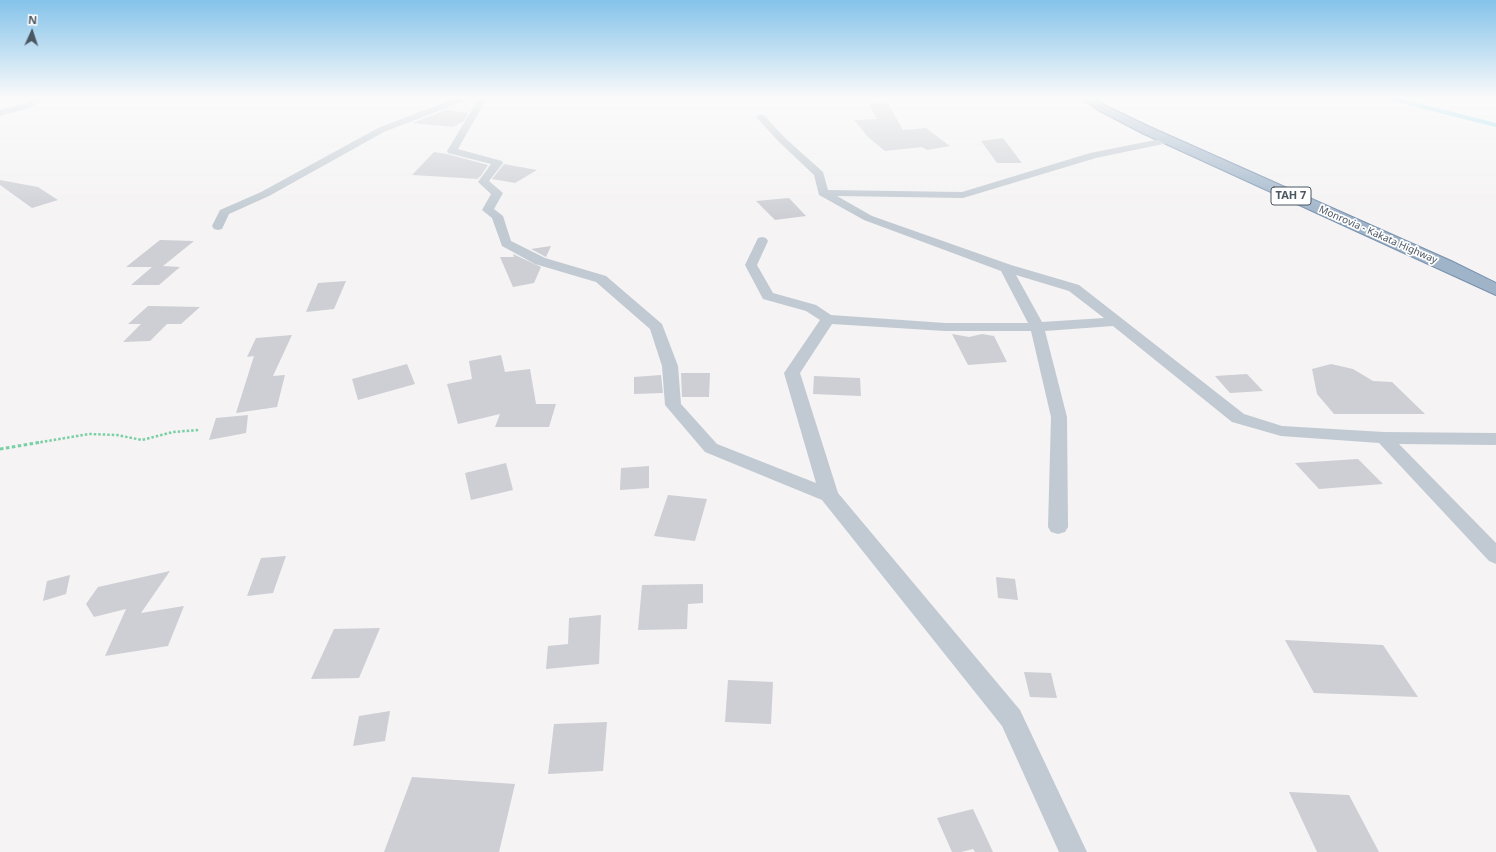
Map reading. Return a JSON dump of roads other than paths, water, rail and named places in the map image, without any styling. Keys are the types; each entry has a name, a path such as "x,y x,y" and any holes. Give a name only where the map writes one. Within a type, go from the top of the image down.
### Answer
{"highway":[{"name":"Monrovia - Kakata Highway","path":"1165,138 1446,265 1496,290"}],"street":[{"path":"218,226 224,212 265,194 365,138"},
{"path":"459,138 452,150 498,164 483,182 497,193 488,210 498,216 506,243 540,261 601,279 657,327 670,366 673,405 711,448 829,495"},
{"path":"780,138 819,174 823,193 868,218 1006,268 1074,288 1238,418 1281,431 1384,438 1496,439"},
{"path":"823,193 963,195 1094,155 1170,140"},
{"path":"762,241 751,265 768,296 812,308 828,319 945,327 1037,327 1115,322"},
{"path":"1006,268 1037,327 1059,417 1058,527"},
{"path":"828,319 792,373 829,495 1011,718 1073,852"},
{"path":"1384,438 1496,556"}]}
